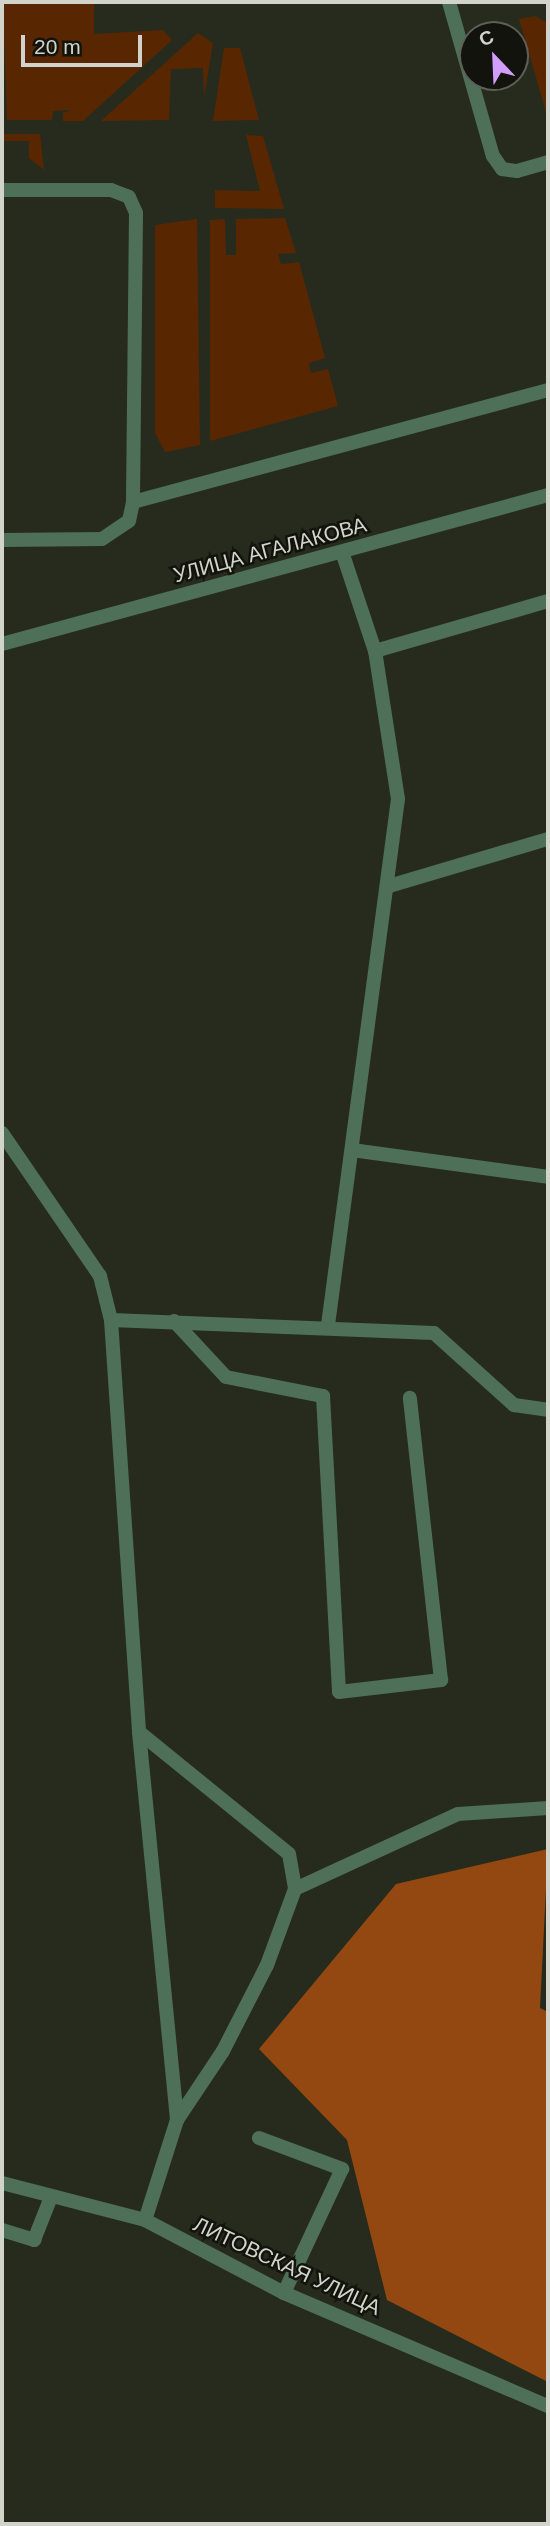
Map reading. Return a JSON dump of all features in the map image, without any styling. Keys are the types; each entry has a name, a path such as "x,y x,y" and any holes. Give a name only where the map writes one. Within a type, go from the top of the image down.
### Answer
{"street":[{"path":"449,2 493,156 502,169 517,171 548,162"},
{"path":"2,190 111,190 129,197 136,213 133,502 129,521 102,539 2,540"},
{"path":"133,502 548,390"},
{"name":"УЛИЦА АГАЛАКОВА","path":"2,644 548,495"},
{"path":"328,1325 389,886 398,799 374,650 342,552"},
{"path":"374,650 548,601"},
{"path":"389,886 548,839"},
{"path":"2,1133 100,1276 111,1320 139,1732 177,2120"},
{"path":"352,1150 548,1177"},
{"path":"111,1320 328,1325 434,1333 514,1405 548,1410"},
{"path":"174,1321 226,1377 323,1396 339,1692 441,1680 410,1398"},
{"path":"139,1732 289,1854 295,1889 229,2039 177,2120 145,2220"},
{"path":"295,1889 458,1814 548,1808"},
{"path":"259,2138 342,2169 284,2292"},
{"name":"ЛИТОВСКАЯ УЛИЦА","path":"2,2183 145,2220 284,2292 548,2406"},
{"path":"2,2230 34,2241 51,2197"}],"shaded area":[{"path":"3,2 94,2 94,34 163,30 172,40 83,121 63,121 63,113 72,110 53,111 52,120 7,120"},
{"path":"535,16 548,23 548,119 529,53 529,21 519,19"},
{"path":"198,33 213,43 204,97 203,68 171,69 169,120 101,121"},
{"path":"224,48 240,48 259,120 213,121"},
{"path":"2,134 40,134 44,170 29,158 29,141 2,141"},
{"path":"246,135 263,136 284,209 215,208 215,190 260,191"},
{"path":"285,218 296,253 278,254 281,264 299,262 325,358 309,363 311,373 328,369 338,406 210,441 210,220 225,219 226,255 236,255 236,219"},
{"path":"197,219 200,445 165,452 155,433 155,225"},
{"path":"548,1849 540,2008 548,2012 548,2382 387,2300 347,2140 259,2049 396,1884"}]}
